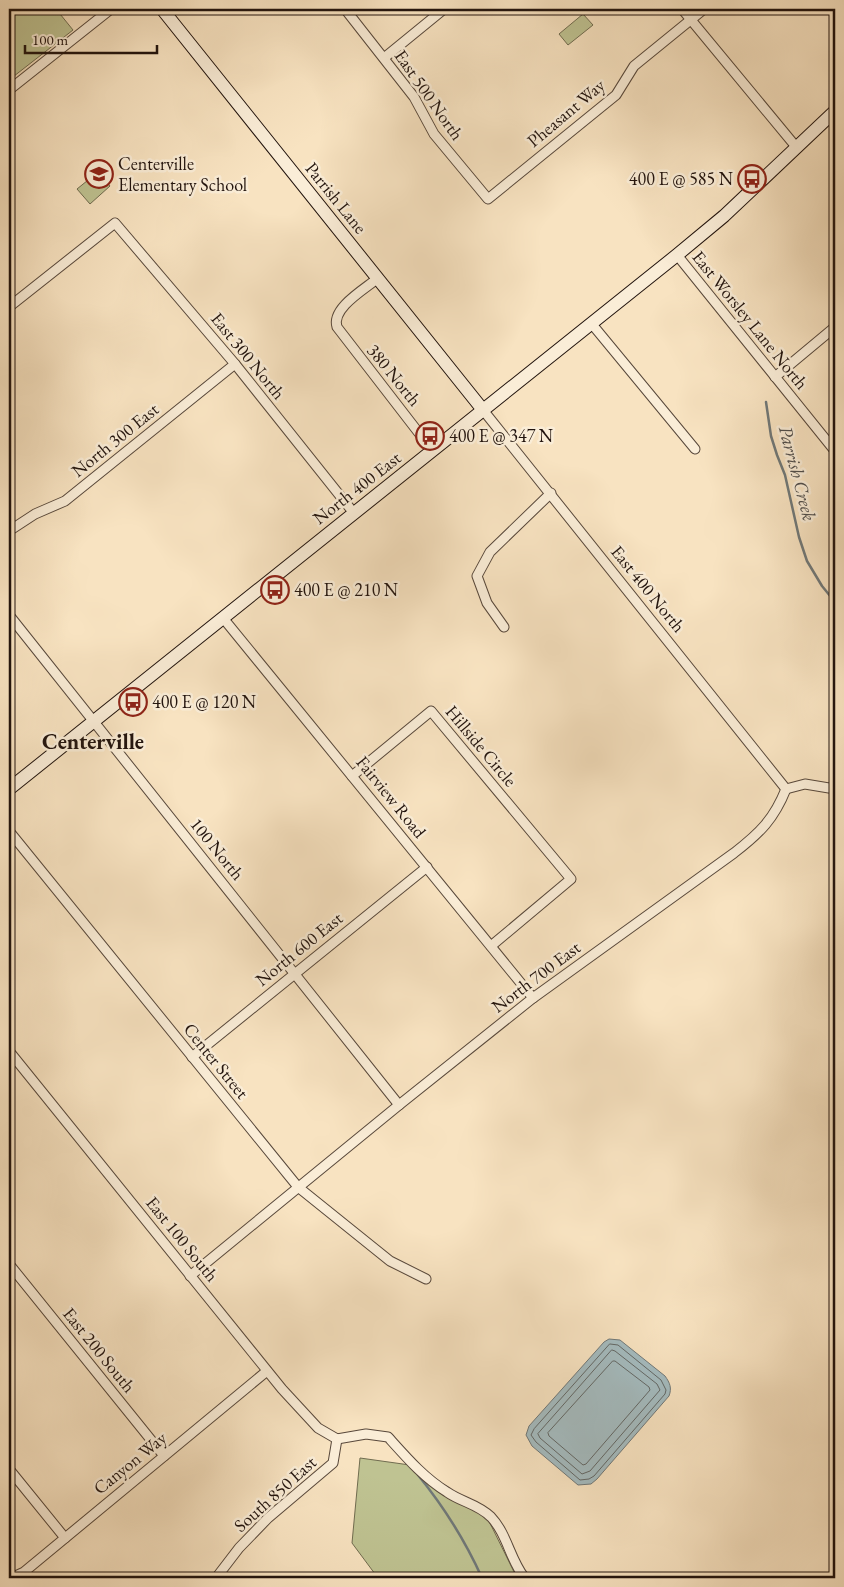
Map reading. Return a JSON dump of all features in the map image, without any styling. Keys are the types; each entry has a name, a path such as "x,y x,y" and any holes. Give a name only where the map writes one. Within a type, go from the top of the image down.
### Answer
{"street":[{"path":"9,90 111,9"},
{"name":"Parrish Lane","path":"162,9 483,410"},
{"name":"East 500 North","path":"345,9 414,97 434,134 488,199"},
{"path":"384,58 444,9"},
{"path":"682,9 797,148"},
{"name":"Pheasant Way","path":"488,199 616,95 634,66 704,9"},
{"name":"North 400 East","path":"9,789 724,216 835,111"},
{"name":"East 300 North","path":"9,307 115,223 235,364 353,512"},
{"name":"East Worsley Lane North","path":"676,255 835,451"},
{"name":"380 North","path":"378,278 344,306 336,319 337,327 341,335 432,450"},
{"path":"591,323 694,449"},
{"path":"775,377 835,327"},
{"name":"North 300 East","path":"9,531 35,514 65,501 235,364"},
{"name":"East 400 North","path":"483,410 786,788"},
{"path":"504,627 488,603 477,576 490,552 550,493"},
{"name":"100 North","path":"9,614 399,1105"},
{"name":"Fairview Road","path":"223,618 533,998"},
{"name":"Hillside Circle","path":"352,776 431,711 571,879 491,946"},
{"path":"786,788 805,784 835,789"},
{"name":"North 700 East","path":"190,1276 533,998 734,854 759,834 780,803 786,788"},
{"name":"Center Street","path":"9,832 298,1188 390,1261 426,1279"},
{"name":"North 600 East","path":"192,1057 426,867"},
{"name":"East 100 South","path":"9,1051 267,1371 318,1428 337,1439"},
{"name":"East 200 South","path":"9,1264 164,1456"},
{"name":"Canyon Way","path":"10,1578 24,1572 267,1371"},
{"path":"337,1439 366,1434 388,1437 418,1469 448,1493 476,1506 492,1518 500,1530 516,1567 524,1577"},
{"name":"South 850 East","path":"216,1578 239,1548 268,1518 333,1463 337,1439"},
{"path":"9,1469 65,1538"}],"green space":[{"path":"9,9 56,9 73,30 9,80"},
{"path":"583,14 593,25 568,45 559,34"},
{"path":"98,172 110,186 90,204 77,189"},
{"path":"360,1458 417,1466 485,1513 517,1578 378,1578 352,1543"}],"water":[{"path":"609,1339 620,1340 665,1376 670,1386 670,1393 597,1479 591,1484 578,1485 532,1446 526,1435 529,1426 604,1342"}],"waterway":[{"name":"Parrish Creek","path":"766,402 771,436 785,475 799,537 807,561 822,586 835,602"},
{"path":"418,1475 437,1499 453,1524 482,1578"}],"place":[{"name":"Centerville Elementary School","path":"99,174"},
{"name":"400 E @ 585 N","path":"752,179"},
{"name":"400 E @ 347 N","path":"430,436"},
{"name":"400 E @ 210 N","path":"275,590"},
{"name":"400 E @ 120 N","path":"133,702"}],"district":[{"name":"Centerville","path":"93,741"}]}
